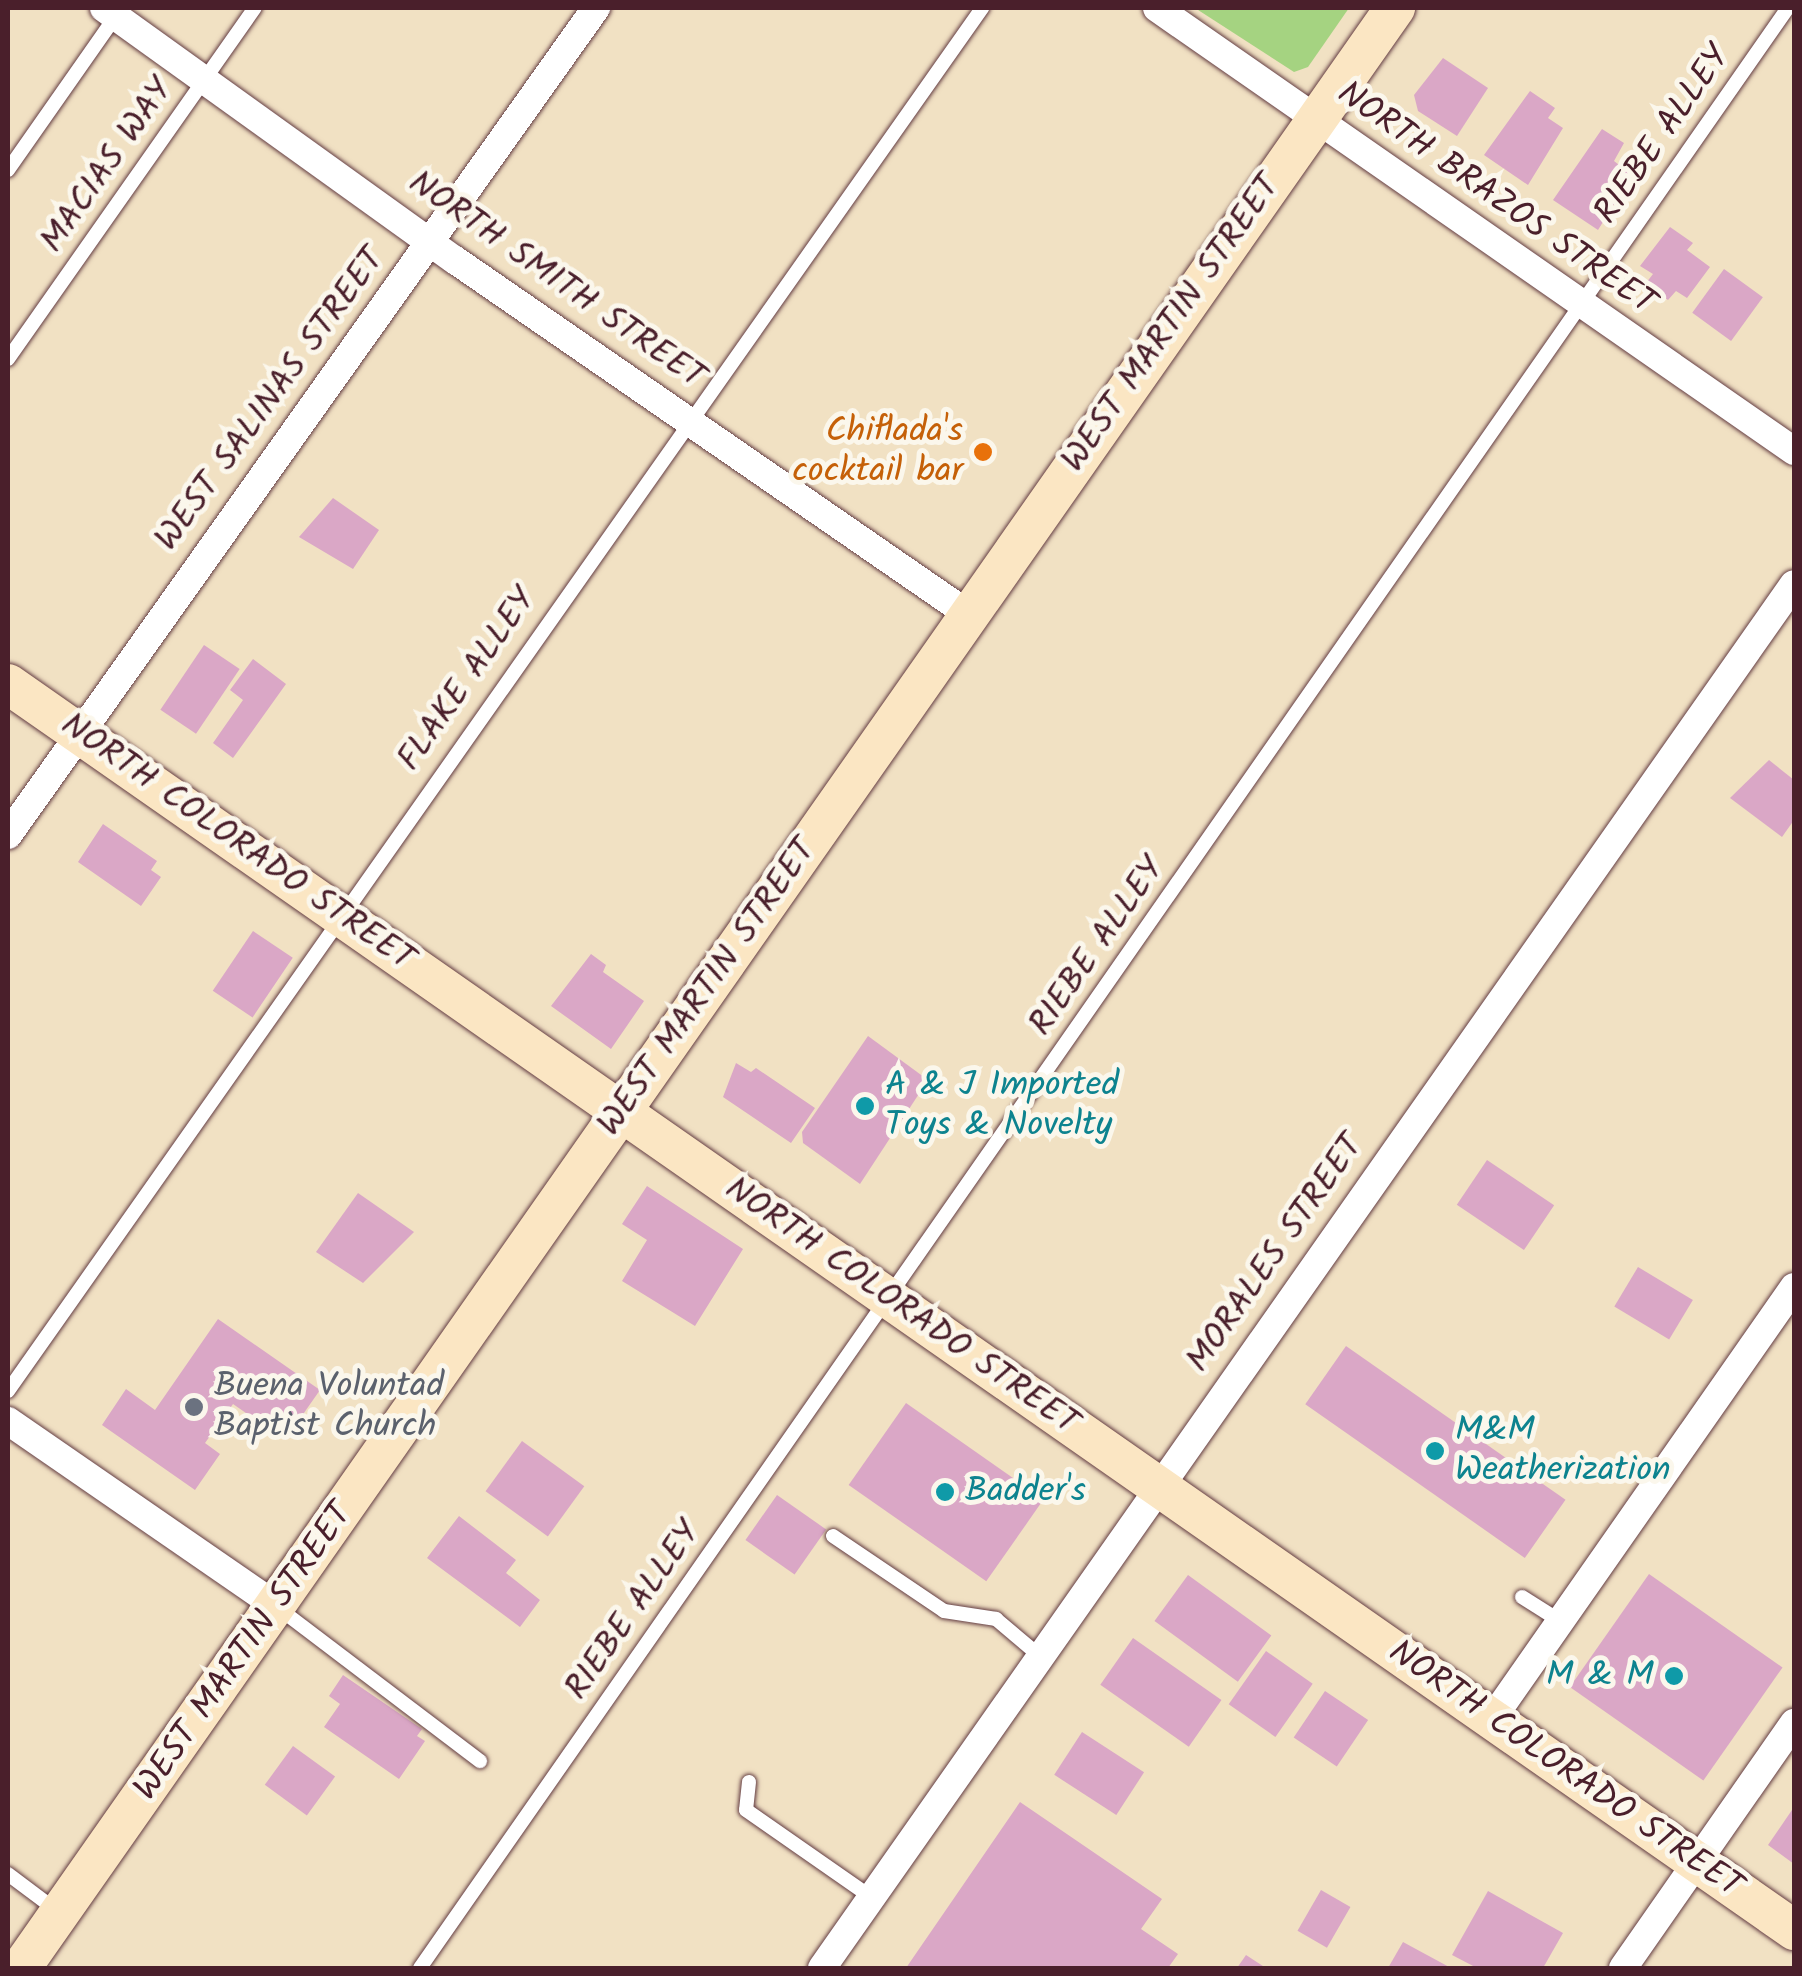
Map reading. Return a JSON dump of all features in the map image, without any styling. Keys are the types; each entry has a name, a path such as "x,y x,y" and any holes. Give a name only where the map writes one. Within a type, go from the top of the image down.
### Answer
{"main road":[{"name":"WEST MARTIN STREET","path":"22,1968 1395,8"},
{"name":"NORTH COLORADO STREET","path":"8,684 1794,1930"}],"street":[{"name":"WEST SALINAS STREET","path":"8,835 596,8"},
{"name":"NORTH BRAZOS STREET","path":"1157,8 1794,450"},
{"name":"NORTH SMITH STREET","path":"114,10 431,240 968,614"},
{"name":"MORALES STREET","path":"822,1968 1794,584"},
{"path":"1492,1719 1794,1287"},
{"path":"8,1420 276,1606"},
{"path":"1624,1968 1794,1723"}],"lane":[{"name":"MACIAS WAY","path":"8,359 255,8"},
{"name":"FLAKE ALLEY","path":"8,1391 688,419 982,8"},
{"name":"RIEBE ALLEY","path":"420,1968 1788,8"},
{"path":"8,170 114,10"},
{"path":"834,1536 944,1611 996,1619 1041,1657"},
{"path":"1522,1596 1560,1620"},
{"path":"276,1606 480,1761"},
{"path":"748,1782 746,1810 872,1898"},
{"path":"8,1874 60,1913"}],"green space":[{"path":"1195,8 1349,8 1308,67 1294,72"}],"building":[{"path":"1443,58 1488,88 1457,136 1418,111 1414,95"},
{"path":"1530,91 1555,108 1548,118 1563,128 1528,185 1484,155"},
{"path":"1602,129 1624,143 1614,161 1632,175 1598,230 1553,200"},
{"path":"1670,227 1693,243 1687,250 1710,267 1687,298 1676,291 1668,300 1646,283 1653,274 1640,266"},
{"path":"1724,269 1763,297 1731,341 1692,313"},
{"path":"333,498 379,530 353,569 299,537"},
{"path":"204,645 240,669 196,734 160,710"},
{"path":"253,659 286,684 233,758 213,743 243,700 230,690"},
{"path":"1769,760 1794,780 1794,820 1782,837 1730,798"},
{"path":"103,824 157,861 151,870 161,877 141,906 78,862"},
{"path":"253,931 293,958 253,1018 213,991"},
{"path":"591,954 606,965 603,972 644,1001 611,1049 551,1006"},
{"name":"A & J Imported Toys & Novelty","path":"868,1036 928,1080 860,1184 803,1143 802,1132"},
{"path":"736,1063 751,1072 756,1068 815,1108 791,1143 723,1097"},
{"path":"1487,1160 1554,1205 1524,1250 1457,1205"},
{"path":"647,1186 743,1249 695,1326 622,1281 647,1240 622,1224"},
{"path":"358,1193 414,1232 363,1283 316,1252"},
{"path":"1638,1267 1693,1300 1669,1339 1614,1306"},
{"name":"Buena Voluntad Baptist Church","path":"218,1319 320,1390 285,1440 233,1404 205,1443 220,1454 195,1490 102,1425 126,1389 155,1410"},
{"name":"M&M Weatherization","path":"1346,1346 1566,1500 1525,1558 1305,1404"},
{"name":"Badder's","path":"906,1403 1044,1499 986,1581 849,1485"},
{"path":"522,1441 584,1486 548,1536 486,1491"},
{"path":"777,1495 826,1529 795,1574 745,1540"},
{"path":"459,1516 516,1560 506,1573 540,1600 520,1627 427,1558"},
{"name":"M & M","path":"1649,1574 1783,1667 1703,1781 1570,1687"},
{"path":"1188,1575 1271,1636 1238,1682 1154,1621"},
{"path":"1133,1638 1221,1700 1189,1747 1100,1685"},
{"path":"1266,1651 1313,1684 1275,1737 1229,1704"},
{"path":"343,1675 422,1729 417,1736 425,1741 399,1779 324,1727 340,1704 329,1696"},
{"path":"1325,1691 1368,1720 1337,1767 1294,1737"},
{"path":"1082,1732 1144,1772 1116,1815 1054,1775"},
{"path":"293,1746 335,1777 307,1815 265,1785"},
{"path":"1020,1802 1162,1899 1141,1929 1178,1954 1168,1968 906,1968"},
{"path":"1794,1807 1794,1864 1768,1845"},
{"path":"1321,1890 1350,1907 1327,1948 1298,1931"},
{"path":"1488,1891 1563,1933 1543,1968 1477,1968 1452,1955"},
{"path":"1403,1942 1451,1968 1388,1968"},
{"path":"1246,1955 1266,1968 1237,1968"}],"place":[{"name":"Chiflada's cocktail bar","path":"983,452"},
{"name":"A & J Imported Toys & Novelty","path":"865,1106"},
{"name":"Buena Voluntad Baptist Church","path":"194,1407"},
{"name":"M&M Weatherization","path":"1435,1451"},
{"name":"Badder's","path":"945,1492"},
{"name":"M & M","path":"1674,1676"}]}
